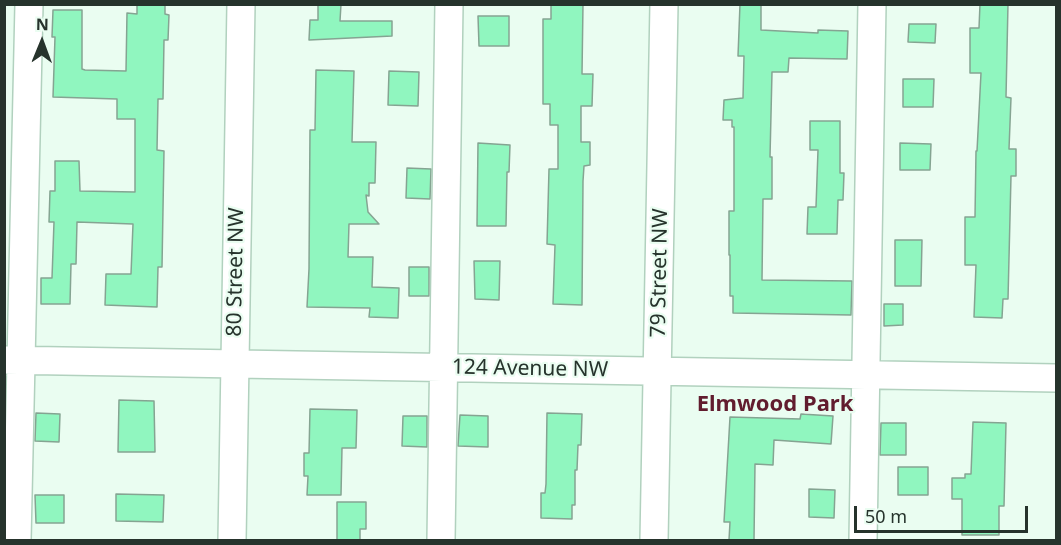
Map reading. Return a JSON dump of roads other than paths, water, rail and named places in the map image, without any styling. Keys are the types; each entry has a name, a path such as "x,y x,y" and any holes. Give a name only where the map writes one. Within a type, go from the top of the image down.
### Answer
{"street":[{"path":"17,540 12,360 29,4"},
{"name":"80 Street NW","path":"232,540 241,4"},
{"path":"441,540 449,4"},
{"name":"79 Street NW","path":"654,540 664,4"},
{"path":"863,540 872,4"},
{"name":"124 Avenue NW","path":"12,360 1056,378"}],"district":[{"name":"Elmwood Park","path":"775,405"}]}
